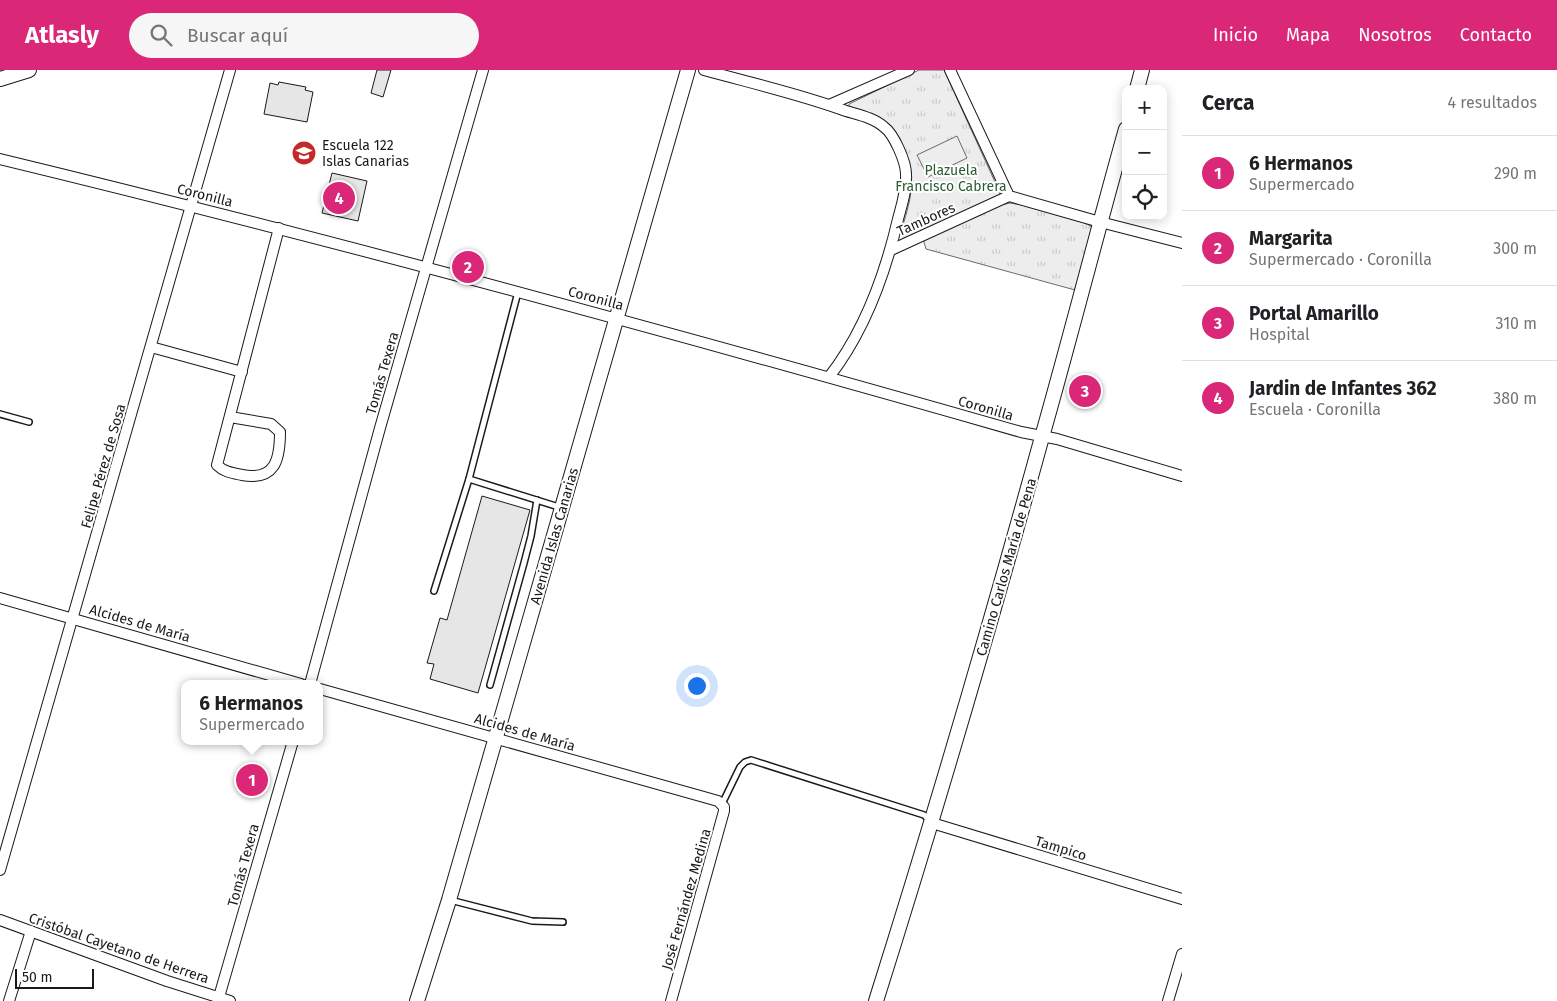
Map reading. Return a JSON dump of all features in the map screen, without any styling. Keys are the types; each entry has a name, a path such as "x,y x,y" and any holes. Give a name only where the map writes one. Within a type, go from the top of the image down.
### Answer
{"street":[{"path":"0,79 29,70"},
{"name":"Felipe Pérez de Sosa","path":"0,870 230,70"},
{"name":"Tomás Texera","path":"311,680 380,428 483,70"},
{"name":"Avenida Islas Canarias","path":"417,1001 449,900 688,70"},
{"name":"Tambores","path":"704,70 829,105 874,120 886,128 902,158 906,172 906,186 891,250"},
{"path":"829,105 909,70"},
{"path":"950,70 1009,196 1182,243"},
{"path":"1138,85 1142,70"},
{"name":"Camino Carlos María de Pena","path":"876,1001 932,823 1043,436 1126,130"},
{"name":"Coronilla","path":"0,158 192,205 617,317 1021,432 1057,438 1182,476"},
{"name":"Tambores","path":"891,250 1009,196"},
{"path":"230,417 271,424 280,432 280,451 275,464 266,474 254,477 223,471 217,465 279,228"},
{"path":"829,377 859,333 891,250"},
{"path":"151,347 242,372"},
{"name":"Alcides de María","path":"0,598 286,680"},
{"name":"Alcides de María","path":"323,690 718,801 722,804"},
{"name":"Tomás Texera","path":"219,997 292,745"},
{"name":"José Fernández Medina","path":"671,1001 724,811 722,804"},
{"name":"Tampico","path":"932,823 1182,899"},
{"name":"Cristóbal Cayetano de Herrera","path":"0,920 167,981 230,1001"},
{"path":"9,1001 31,932"},
{"path":"1168,1001 1182,954"}],"lane":[{"path":"434,591 469,479 518,292"},
{"path":"0,414 29,422"},
{"path":"469,479 562,508"},
{"path":"490,685 524,564 537,500"},
{"path":"722,804 740,767 745,762 751,760 924,815 932,823"},
{"path":"449,900 532,921 563,922"}],"green space":[{"name":"Plazuela Francisco Cabrera","path":"919,70 944,70 1000,193 999,196 967,213 905,238 901,235 901,232 911,192 912,182 909,163 895,136 849,107 849,104"},
{"path":"957,136 967,158 928,177 917,155"},
{"path":"1010,203 1085,223 1094,228 1075,290 926,249 923,239 1001,205"}],"building":[{"path":"377,70 391,70 383,97 371,93"},
{"path":"279,82 306,87 305,90 313,92 307,122 264,114 270,83 278,85"},
{"path":"332,173 367,181 358,221 322,213"},
{"path":"482,496 530,510 478,693 430,679 434,664 427,663 440,618 447,620"}],"place":[{"name":"Escuela 122 Islas Canarias","path":"304,153"},
{"name":"Jardin de Infantes 362","path":"339,198"},
{"name":"Margarita","path":"468,267"},
{"name":"Portal Amarillo","path":"1085,391"},
{"name":"6 Hermanos","path":"252,780"}]}
